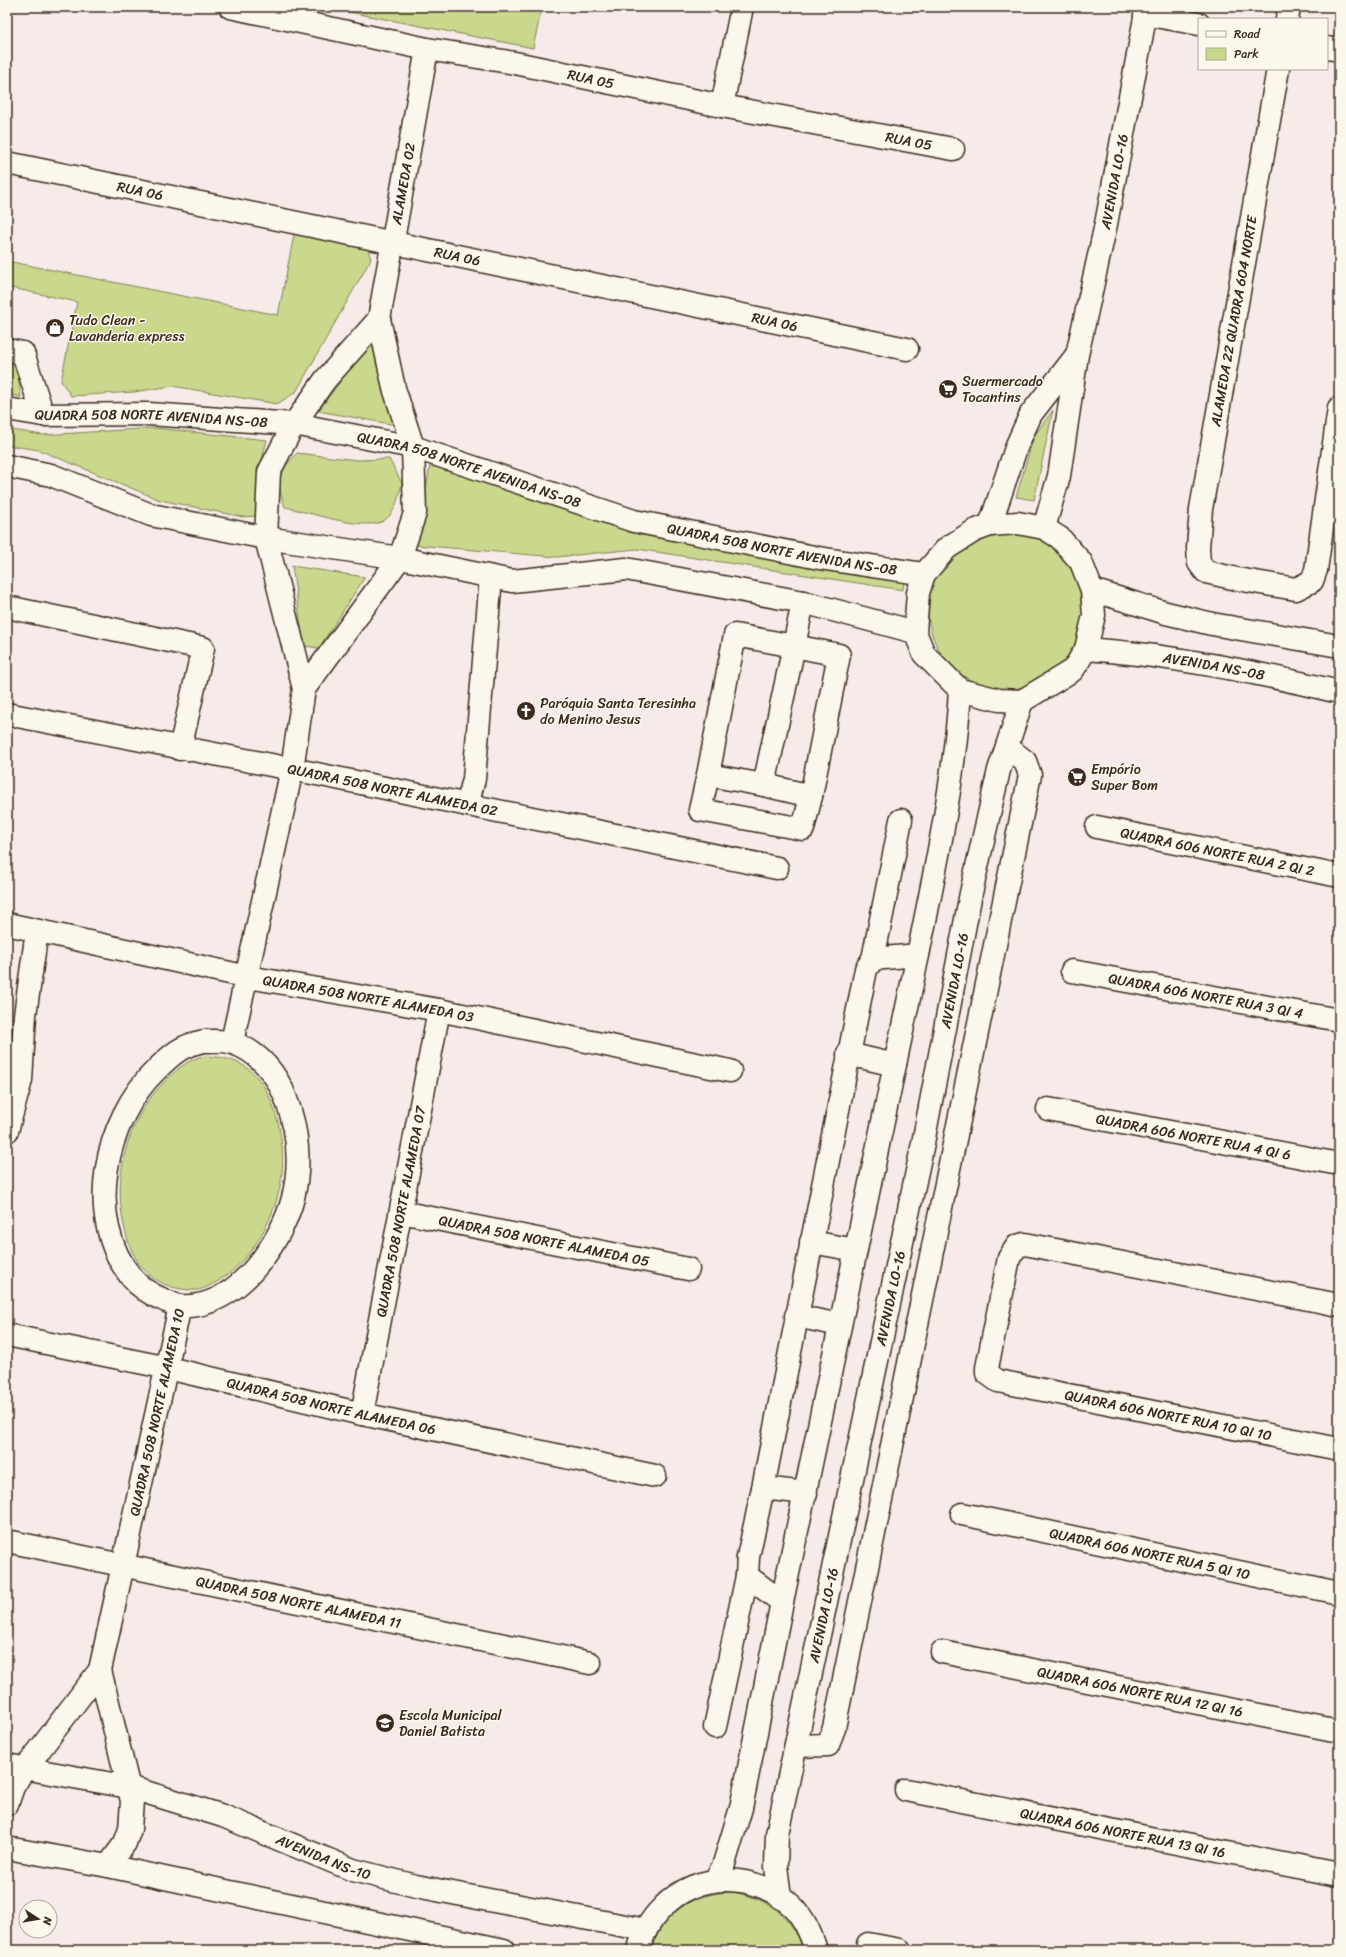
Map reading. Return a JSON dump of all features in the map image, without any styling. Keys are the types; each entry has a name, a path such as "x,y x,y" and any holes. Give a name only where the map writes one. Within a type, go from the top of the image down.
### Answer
{"street":[{"name":"RUA 05","path":"230,7 428,49 515,63 722,106 953,149"},
{"path":"722,106 742,7"},
{"path":"1287,18 1289,7"},
{"path":"1146,10 1198,24"},
{"name":"AVENIDA LO-16","path":"1044,528 1059,476 1077,355 1106,224 1146,10"},
{"path":"1328,48 1339,50"},
{"name":"ALAMEDA 02","path":"379,319 428,49"},
{"name":"ALAMEDA 22 QUADRA 604 NORTE","path":"1278,70 1201,509 1198,548 1199,563 1206,572 1296,589 1312,581 1316,570 1339,408"},
{"name":"RUA 06","path":"7,163 907,349"},
{"path":"180,1306 155,1296 143,1289 133,1280 118,1257 106,1215 106,1172 110,1151 116,1130 134,1097 150,1075 168,1058 188,1044 204,1041 232,1042 248,977 292,770 304,689 266,538 269,472 294,424 325,380 379,319"},
{"path":"304,689 400,558 416,513 412,447 394,388 379,319"},
{"path":"7,350 23,353 43,415"},
{"name":"AVENIDA LO-16","path":"990,525 1017,445 1031,414 1077,355"},
{"name":"QUADRA 508 NORTE AVENIDA NS-08","path":"7,409 43,415 149,414 294,424 412,447 634,521 819,558 924,574"},
{"path":"7,466 51,475 151,515 266,538 400,558 512,581 626,570 803,602 915,632"},
{"path":"1018,523 1044,528 1060,538 1081,562 1092,590 1094,615 1086,649 1073,670 1022,701 999,700 960,690 924,654 915,632 918,593 924,574 947,548 974,531 990,525 1018,523"},
{"path":"467,805 474,779 491,577"},
{"path":"1092,590 1166,613 1212,624 1339,646"},
{"path":"764,785 803,602"},
{"path":"7,607 203,648 180,749"},
{"path":"736,635 839,655 803,829 700,810 708,775 736,635"},
{"name":"AVENIDA NS-08","path":"1086,649 1133,652 1251,671 1339,692"},
{"path":"715,1880 723,1868 741,1808 782,1602 940,849 958,735 960,690"},
{"name":"AVENIDA LO-16","path":"780,1896 776,1866 777,1834 930,1110 985,832 1006,747 1022,701"},
{"name":"QUADRA 508 NORTE ALAMEDA 02","path":"7,714 777,868"},
{"path":"796,1746 828,1746 834,1728 1030,776 1025,761 1006,747"},
{"path":"708,775 764,785 811,796"},
{"path":"715,1727 747,1576 748,1557 763,1488 848,1054 866,969 874,959 901,820"},
{"name":"QUADRA 606 NORTE RUA 2 QI 2","path":"1097,827 1339,876"},
{"name":"QUADRA 508 NORTE ALAMEDA 03","path":"7,924 248,977 439,1010 730,1071"},
{"path":"7,1127 21,1080 25,1015 37,930"},
{"path":"874,959 918,955"},
{"name":"QUADRA 606 NORTE RUA 3 QI 4","path":"1072,971 1339,1020"},
{"name":"QUADRA 508 NORTE ALAMEDA 07","path":"362,1414 439,1010"},
{"path":"946,1027 977,1034"},
{"name":"QUADRA 508 NORTE ALAMEDA 10","path":"100,1670 168,1368 180,1306 214,1300 244,1279 270,1250 279,1233 293,1198 297,1169 296,1133 284,1092 273,1072 261,1059 232,1042"},
{"path":"848,1054 894,1065"},
{"name":"QUADRA 606 NORTE RUA 4 QI 6","path":"1048,1109 1339,1164"},
{"path":"930,1110 960,1117"},
{"name":"QUADRA 508 NORTE ALAMEDA 05","path":"401,1212 688,1269"},
{"path":"811,1242 856,1250"},
{"name":"QUADRA 606 NORTE RUA 10 QI 10","path":"1339,1305 1025,1244 1017,1246 1009,1258 990,1353 988,1373 998,1380 1339,1449"},
{"path":"796,1316 840,1325"},
{"name":"QUADRA 508 NORTE ALAMEDA 06","path":"7,1336 168,1368 362,1414 655,1476"},
{"path":"861,1440 892,1447"},
{"path":"763,1488 806,1492"},
{"name":"QUADRA 606 NORTE RUA 5 QI 10","path":"962,1514 1339,1593"},
{"path":"844,1516 876,1524"},
{"name":"QUADRA 508 NORTE ALAMEDA 11","path":"7,1541 590,1662"},
{"path":"747,1576 782,1602"},
{"name":"QUADRA 606 NORTE RUA 12 QI 16","path":"942,1652 1339,1731"},
{"path":"7,1804 13,1787 17,1766 100,1670"},
{"path":"100,1670 132,1801 130,1829 125,1843 108,1866"},
{"name":"AVENIDA NS-10","path":"17,1766 129,1787 223,1816 353,1870 642,1940"},
{"name":"QUADRA 606 NORTE RUA 13 QI 16","path":"906,1790 1339,1875"},
{"path":"8,1844 504,1950"},
{"path":"642,1940 655,1915 667,1902 681,1892 715,1880 749,1882 766,1888 780,1896 794,1908 804,1921 816,1950"},
{"path":"868,1944 900,1950"}],"green space":[{"path":"323,7 542,7 533,48"},
{"path":"295,230 367,247 371,259 296,392 277,404 172,386 134,392 71,396 61,381 77,302 7,287 7,261 278,315"},
{"path":"374,337 396,425 318,411"},
{"path":"7,365 17,367 21,397 7,394"},
{"path":"1053,410 1034,500 1016,497 1034,436"},
{"path":"155,428 267,440 257,479 256,516 243,517 160,500 39,450 7,445 7,429 42,435"},
{"path":"297,453 357,460 389,459 402,483 393,511 381,522 361,524 285,507 280,490 280,477 286,466"},
{"path":"430,466 488,478 555,501 641,535 904,579 903,590 637,549 556,557 416,545"},
{"path":"1007,531 1037,537 1063,554 1080,580 1086,610 1080,640 1063,666 1037,683 1007,689 977,683 951,666 934,640 928,610 934,580 951,554 977,537"},
{"path":"292,566 365,577 319,648 304,646"},
{"path":"205,1056 229,1059 239,1063 256,1076 262,1084 273,1106 279,1128 283,1161 278,1195 274,1209 261,1236 252,1249 243,1261 220,1280 203,1289 188,1290 170,1287 160,1282 150,1275 138,1262 131,1248 124,1227 120,1182 123,1162 134,1125 144,1108 155,1092 177,1070 190,1061"},
{"path":"731,1892 755,1898 776,1910 792,1927 803,1950 651,1950 664,1925 681,1907 704,1896"}],"place":[{"name":"Tudo Clean - Lavanderia express","path":"55,328"},
{"name":"Suermercado Tocantins","path":"948,389"},
{"name":"Paróquia Santa Teresinha do Menino Jesus","path":"526,711"},
{"name":"Empório Super Bom","path":"1077,777"},
{"name":"Escola Municipal Daniel Batista","path":"385,1723"}]}
